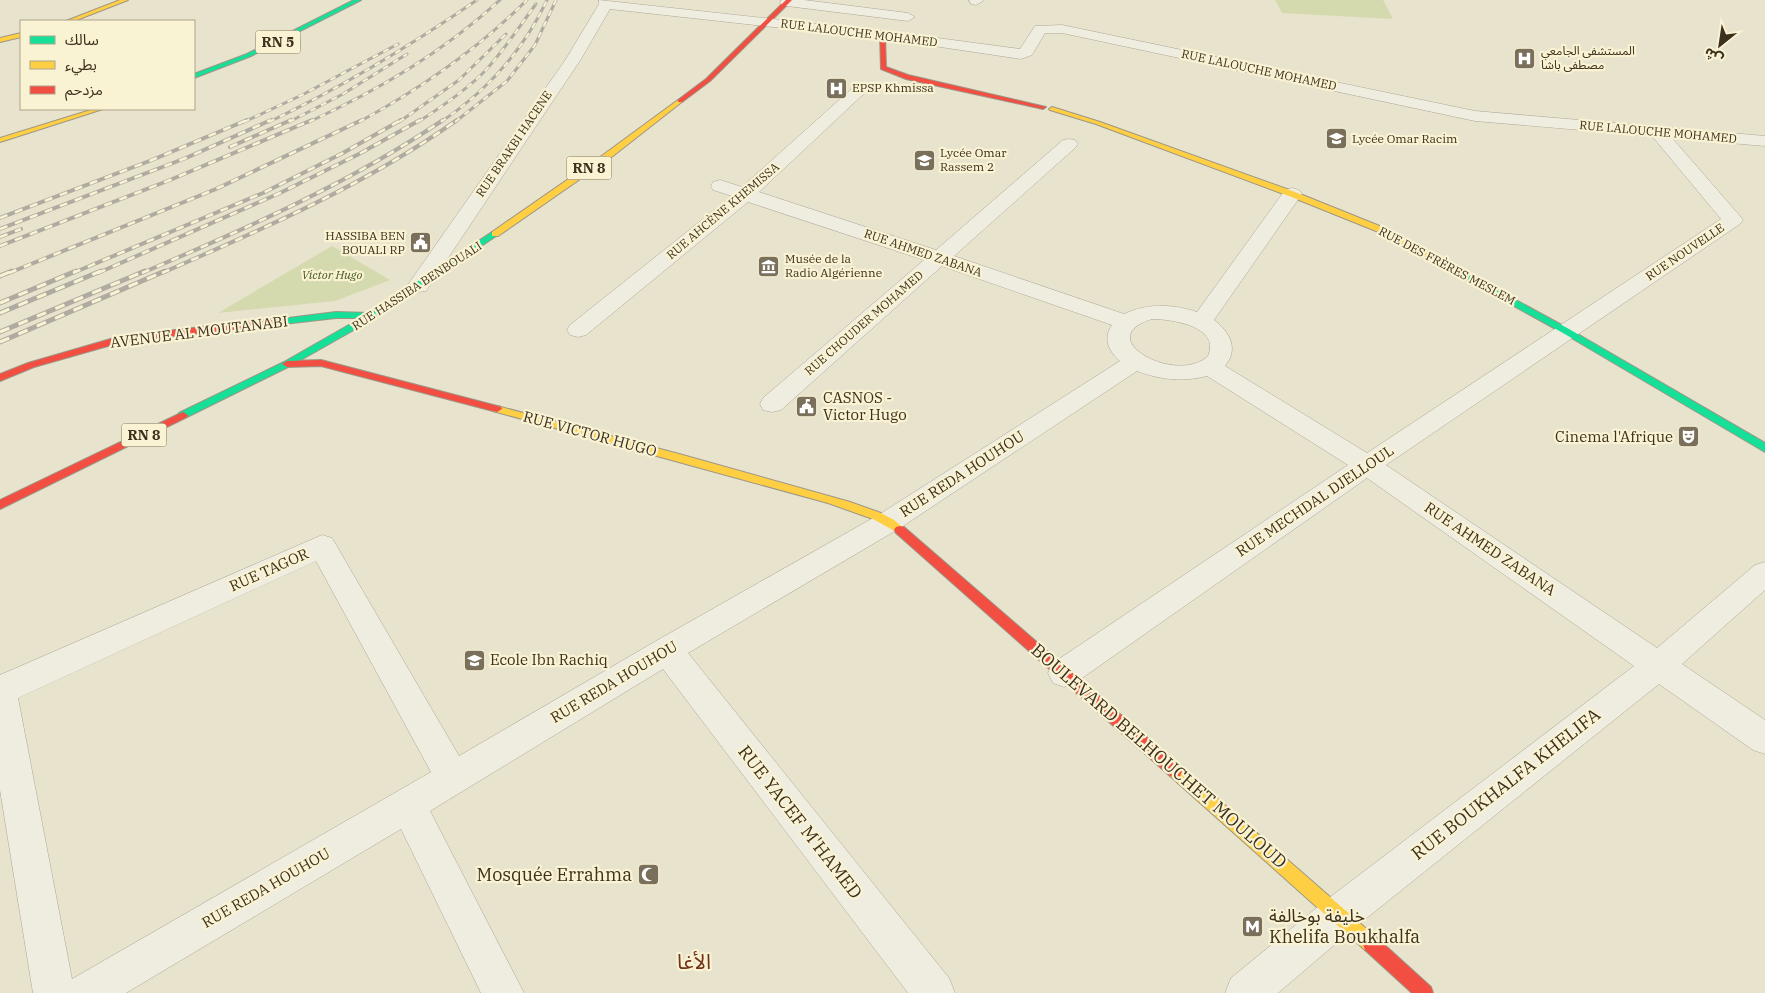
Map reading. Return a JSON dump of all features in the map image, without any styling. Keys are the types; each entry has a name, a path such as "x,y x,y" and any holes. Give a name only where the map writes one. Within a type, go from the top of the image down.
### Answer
{"main road":[{"path":"72,20 125,0"},
{"name":"RN 5","path":"195,76 249,55 358,0"},
{"name":"RUE HASSIBA BENBOUALI","path":"0,505 287,364 372,316 584,172 700,86 788,1"},
{"path":"0,40 20,35"},
{"name":"RUE DES FRÈRES MESLEM","path":"882,35 883,68 906,78 1047,108 1098,123 1292,194 1389,233 1566,331 1765,448"},
{"path":"0,141 97,110"},
{"path":"0,136 33,131"},
{"name":"AVENUE AL MOUTANABI","path":"0,378 31,364 121,339 336,315 372,316"},
{"name":"RUE VICTOR HUGO","path":"287,364 321,363 688,460 836,502 890,521"},
{"name":"BOULEVARD BELHOUCHET MOULOUD","path":"890,521 1064,672 1425,993"}],"street":[{"path":"900,37 914,0"},
{"path":"788,1 908,17"},
{"name":"RUE LALOUCHE MOHAMED","path":"606,2 900,37 1021,54 1027,52 1040,29 1062,29 1475,116 1765,141"},
{"name":"RUE BRAKBI HACENE","path":"418,286 573,59 606,2"},
{"name":"RUE AHCÈNE KHEMISSA","path":"578,330 746,194 863,87"},
{"name":"RUE NOUVELLE","path":"1566,331 1733,220 1657,132"},
{"name":"RUE CHOUDER MOHAMED","path":"772,404 1069,144"},
{"name":"RUE AHMED ZABANA","path":"720,186 940,258 1125,322"},
{"path":"1201,322 1292,194"},
{"path":"1160,312 1185,316 1201,322 1213,330 1221,340 1223,350 1219,360 1210,367 1182,373 1166,372 1136,361 1125,352 1119,341 1119,331 1125,322 1136,316 1160,312"},
{"name":"RUE MECHDAL DJELLOUL","path":"1064,672 1566,331"},
{"name":"RUE REDA HOUHOU","path":"87,993 408,805 667,650 890,521 1136,361"},
{"name":"RUE AHMED ZABANA","path":"1210,367 1367,465 1765,739"},
{"name":"RUE TAGOR","path":"2,706 322,546 453,778"},
{"name":"RUE BOUKHALFA KHELIFA","path":"1246,993 1339,915 1659,665 1765,573"},
{"name":"RUE YACEF M'HAMED","path":"667,650 934,993"},
{"path":"2,706 54,993"},
{"path":"408,805 503,993"}],"green space":[{"path":"1275,0 1383,0 1393,19 1282,13"},
{"name":"Victor Hugo","path":"332,246 390,280 335,301 218,313"}],"railway":[{"path":"269,122 323,95 375,65 427,34 477,0"},
{"path":"309,122 385,83 433,53 456,37 500,0"},
{"path":"359,122 405,96 448,67 489,35 527,0"},
{"path":"441,122 474,97 503,68 527,36 547,0"},
{"path":"455,122 507,81 535,45 556,0"},
{"path":"418,122 451,100 481,75 503,50 536,4"},
{"path":"399,122 459,80 506,34"},
{"path":"244,122 302,95 398,44"},
{"path":"289,122 343,94 407,54"},
{"path":"0,218 152,160 247,120"},
{"path":"0,229 186,158 271,120"},
{"path":"230,147 291,120"},
{"path":"0,246 170,180 312,120"},
{"path":"9,273 216,189 362,120"},
{"path":"73,273 263,193 343,153 401,120"},
{"path":"98,273 280,193 359,154 420,120"},
{"path":"142,273 296,204 408,143 443,120"},
{"path":"162,273 238,240 351,185 423,143 457,120"},
{"path":"0,237 21,229"},
{"path":"0,276 12,271"},
{"path":"0,303 76,271"},
{"path":"0,313 101,271"},
{"path":"0,332 145,271"},
{"path":"0,342 165,271"}],"traffic: fast":[{"path":"195,76 249,55 358,0"},
{"path":"183,415 287,364 372,316 495,234"},
{"path":"1457,271 1566,331 1765,448"},
{"path":"283,321 336,315 372,316"}],"traffic: slow":[{"path":"72,20 125,0"},
{"path":"0,40 20,35"},
{"path":"495,234 606,157 680,101"},
{"path":"1052,109 1098,123 1292,194 1389,233 1457,271"},
{"path":"0,140 97,110"},
{"path":"497,409 642,447 830,500 877,516 900,530"},
{"path":"1175,771 1371,944"}],"traffic: jam":[{"path":"680,101 708,80 789,0"},
{"path":"882,35 883,68 906,77 1043,107"},
{"path":"0,378 31,365 121,339 283,321"},
{"path":"287,364 321,363 497,409"},
{"path":"0,505 183,415"},
{"path":"900,530 1175,771"},
{"path":"1371,944 1425,993"}],"place":[{"name":"المستشفى الجامعي مصطفى باشا","path":"1525,58"},
{"name":"EPSP Khmissa","path":"836,88"},
{"name":"Lycée Omar Racim","path":"1336,139"},
{"name":"Lycée Omar Rassem 2","path":"924,160"},
{"name":"HASSIBA BEN BOUALI RP","path":"421,243"},
{"name":"Musée de la Radio Algérienne","path":"769,266"},
{"name":"CASNOS - Victor Hugo","path":"807,407"},
{"name":"Cinema l'Afrique","path":"1689,437"},
{"name":"Ecole Ibn Rachiq","path":"474,660"},
{"name":"Mosquée Errahma","path":"648,875"},
{"name":"خليفة بوخالفة Khelifa Boukhalfa","path":"1253,926"}],"district":[{"name":"الأغا","path":"694,962"}]}
